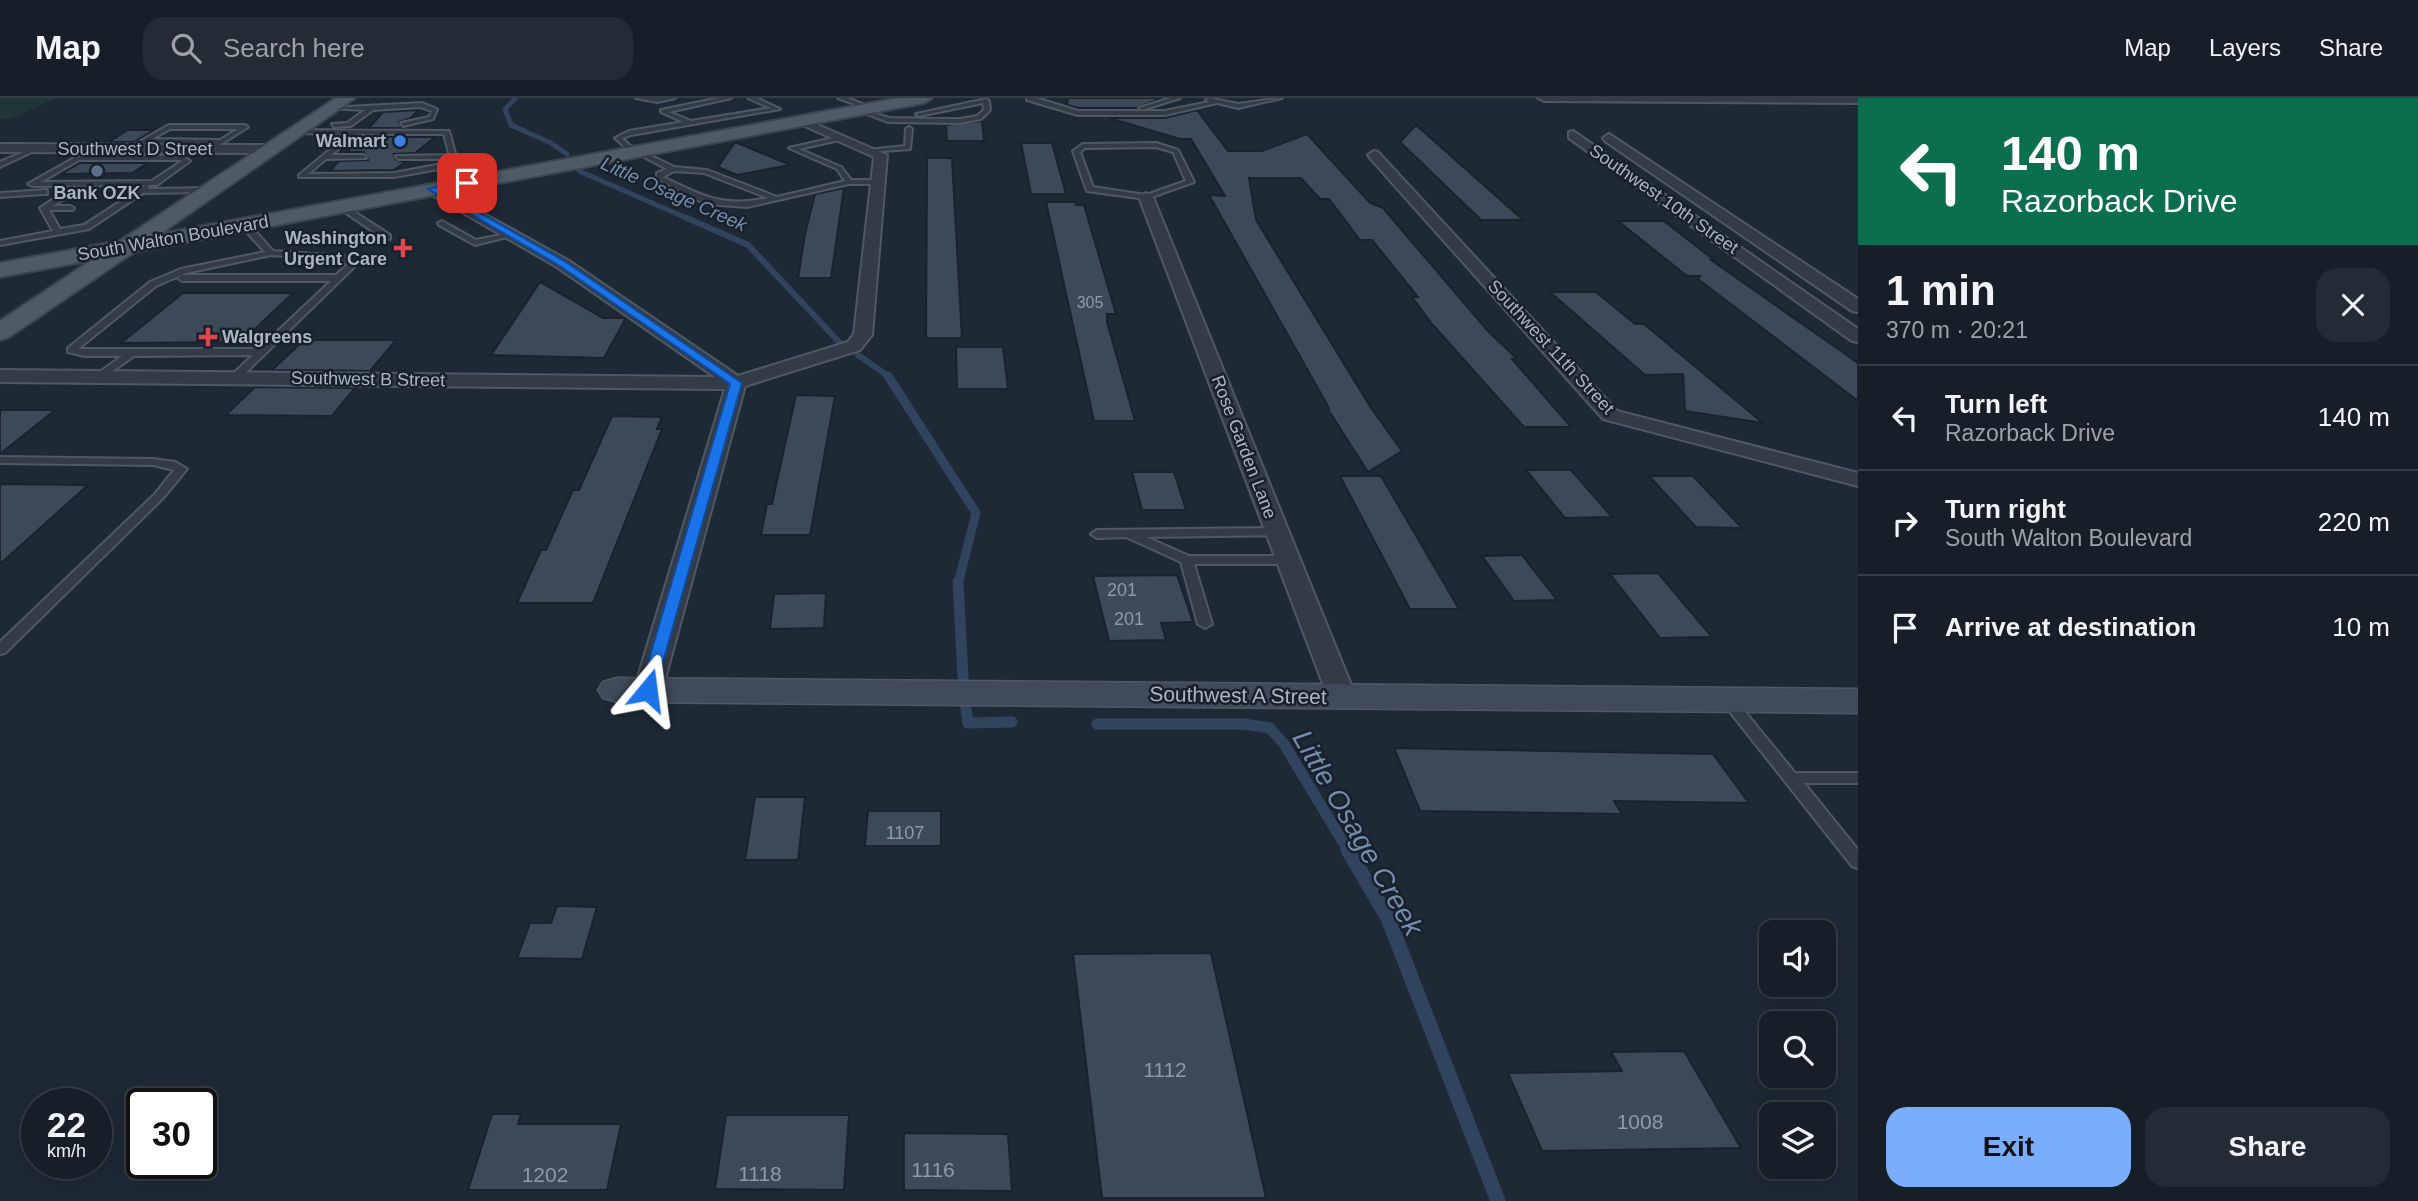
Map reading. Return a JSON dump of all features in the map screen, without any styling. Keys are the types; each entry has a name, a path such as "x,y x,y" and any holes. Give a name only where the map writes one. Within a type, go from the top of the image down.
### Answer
{"main road":[{"path":"0,332 347,98"},
{"name":"South Walton Boulevard","path":"0,270 924,98"},
{"path":"189,204 237,215 334,208"},
{"path":"0,279 22,282 51,298"}],"street":[{"path":"1546,99 1858,100"},
{"path":"736,383 855,346 863,335 881,182 881,155 802,121"},
{"name":"Southwest 10th Street","path":"1573,135 1604,135 1858,307"},
{"name":"Southwest 10th Street","path":"1573,135 1858,337"},
{"name":"Southwest D Street","path":"0,148 125,149 216,145 271,149"},
{"name":"Southwest 11th Street","path":"1374,155 1610,415 1858,480"},
{"path":"432,189 563,264 736,383"},
{"name":"Rose Garden Lane","path":"1146,197 1342,696"},
{"path":"1673,205 1707,205"},
{"path":"1832,318 1858,318"},
{"name":"Southwest B Street","path":"0,376 736,383"},
{"path":"633,690 736,383"},
{"name":"Southwest A Street","path":"633,690 1858,701"}],"lane":[{"path":"639,98 672,98"},
{"path":"690,123 663,111 667,108 728,98"},
{"path":"751,98 777,109 629,133 618,138 673,169 705,171 776,199"},
{"path":"841,98 888,120 960,121 979,118 987,110 986,101"},
{"path":"978,98 986,101"},
{"path":"1033,98 1029,99 1079,113 1165,113 1216,102"},
{"path":"1117,113 1174,101 1177,98"},
{"path":"1201,98 1246,106 1279,98"},
{"path":"888,120 986,101"},
{"path":"301,129 409,124 423,121 435,114 433,108 422,105 331,108"},
{"path":"349,125 371,108"},
{"path":"667,108 699,122"},
{"path":"713,120 741,132"},
{"path":"85,169 169,127 245,127 216,145 143,141"},
{"path":"301,129 447,132 452,153 445,166"},
{"path":"870,150 908,148 909,129"},
{"path":"355,132 301,176 389,173 445,166 467,183"},
{"path":"842,138 792,148 839,168 849,182"},
{"path":"1156,145 1176,151 1189,182 1146,197 1090,189 1076,151 1083,146 1156,145"},
{"path":"0,165 37,148"},
{"path":"325,157 364,157"},
{"path":"404,158 450,157"},
{"path":"1,240 86,227 154,183 187,159 78,158 32,184 154,183"},
{"path":"673,169 659,174 659,178 709,202 747,205 849,182 881,182"},
{"path":"58,184 77,174"},
{"path":"2,194 210,190"},
{"path":"44,208 72,191"},
{"path":"44,208 70,208"},
{"path":"44,208 58,233"},
{"path":"105,208 116,208"},
{"path":"334,208 387,237"},
{"path":"442,223 475,243 511,234"},
{"path":"245,225 271,253"},
{"path":"234,377 265,349 340,278 352,265 344,258 271,253 184,271 153,284 71,350 85,353 131,352 152,346 265,349"},
{"path":"170,278 340,278"},
{"path":"101,376 131,352"},
{"path":"0,460 153,462 171,464 181,469 159,496 0,650"},
{"path":"1097,534 1277,532"},
{"path":"1127,533 1187,561 1288,560"},
{"path":"1187,561 1205,624"},
{"path":"1728,700 1858,862"},
{"path":"1791,778 1858,778"}],"green space":[{"path":"0,98 56,98 11,119 0,119"}],"building":[{"path":"1068,98 1162,98 1136,108 1078,108 1067,105"},
{"path":"418,110 411,118 399,122 402,128 369,128 383,112"},
{"path":"1197,110 1228,151 1262,151 1307,134 1370,203 1383,208 1487,330 1516,358 1512,359 1571,427 1524,427 1432,324 1412,297 1418,297 1372,240 1360,240 1329,199 1320,199 1301,178 1249,178 1256,220 1371,408 1402,451 1368,472 1327,408 1209,195 1225,196 1191,139 1180,139 1109,118 1165,118"},
{"path":"982,121 984,141 947,141 946,125"},
{"path":"1416,125 1523,220 1481,220 1400,142"},
{"path":"128,130 154,130 134,142 109,142"},
{"path":"361,137 435,137 415,153 394,154 396,160 405,162 394,170 330,171 339,161 368,160 364,152 347,152"},
{"path":"735,142 790,165 737,175 718,167"},
{"path":"1021,143 1052,143 1066,194 1031,194"},
{"path":"927,158 952,158 962,338 926,338"},
{"name":"Bank OZK","path":"80,163 148,163 132,173 60,174"},
{"path":"844,188 831,278 798,278 815,194"},
{"path":"1046,202 1075,202 1076,205 1084,205 1116,314 1107,314 1107,322 1135,421 1094,421"},
{"path":"1618,221 1664,221 1714,260 1711,260 1858,363 1858,401 1698,279 1700,276 1687,276"},
{"path":"540,282 603,318 626,318 604,358 491,355"},
{"path":"1550,292 1596,292 1635,324 1644,324 1763,423 1685,411 1683,374 1645,375"},
{"name":"Walgreens","path":"183,293 293,293 241,342 121,343"},
{"path":"304,340 396,340 370,371 272,370"},
{"path":"956,347 1003,347 1008,389 957,389"},
{"path":"255,387 355,388 332,416 226,415"},
{"path":"796,395 835,396 810,535 761,535 767,504 772,504"},
{"path":"0,410 55,410 0,454"},
{"path":"612,416 662,417 657,429 662,429 593,603 517,603 541,550 546,550 573,490 579,490"},
{"path":"1526,470 1571,470 1612,517 1565,518"},
{"path":"1132,472 1174,472 1186,510 1142,510"},
{"path":"1340,476 1381,476 1459,609 1410,609"},
{"path":"1649,476 1693,476 1742,528 1696,527"},
{"path":"0,484 88,485 0,564"},
{"path":"1522,555 1557,600 1514,601 1482,556"},
{"path":"1658,573 1712,637 1660,638 1610,574"},
{"path":"1177,575 1193,622 1161,623 1166,640 1109,641 1093,576"},
{"path":"826,593 824,628 770,629 774,594"},
{"path":"1394,748 1713,754 1749,803 1614,801 1622,814 1420,811"},
{"path":"755,797 805,797 798,860 745,860"},
{"path":"868,811 941,811 941,846 865,846"},
{"path":"557,906 597,907 582,959 517,958 530,923 551,923"},
{"path":"1211,953 1266,1198 1102,1198 1073,954"},
{"path":"1684,1051 1741,1148 1542,1151 1508,1073 1622,1071 1611,1052"},
{"path":"492,1114 521,1114 518,1124 621,1124 607,1190 468,1190"},
{"path":"726,1115 849,1115 844,1190 715,1189"},
{"path":"904,1133 1008,1134 1012,1191 904,1190"}],"waterway":[{"name":"Little Osage Creek","path":"516,98 505,109 511,125 551,143 567,154"},
{"name":"Little Osage Creek","path":"579,171 691,220"},
{"name":"Little Osage Creek","path":"687,218 748,245 840,343"},
{"name":"Little Osage Creek","path":"858,355 891,378"},
{"name":"Little Osage Creek","path":"888,376 976,513 958,584"},
{"name":"Little Osage Creek","path":"958,584 963,677"},
{"name":"Little Osage Creek","path":"966,708 968,723 1012,722"},
{"name":"Little Osage Creek","path":"1097,724 1244,724 1270,728 1284,744 1349,852"},
{"name":"Little Osage Creek","path":"1348,850 1388,918 1498,1201"}],"place":[{"name":"Walmart","path":"400,141"},
{"name":"Bank OZK","path":"97,171"},
{"name":"Washington Urgent Care","path":"403,248"},
{"name":"Walgreens","path":"208,337"}],"route":[{"path":"467,183 432,189 563,264 736,383 648,690"}]}
